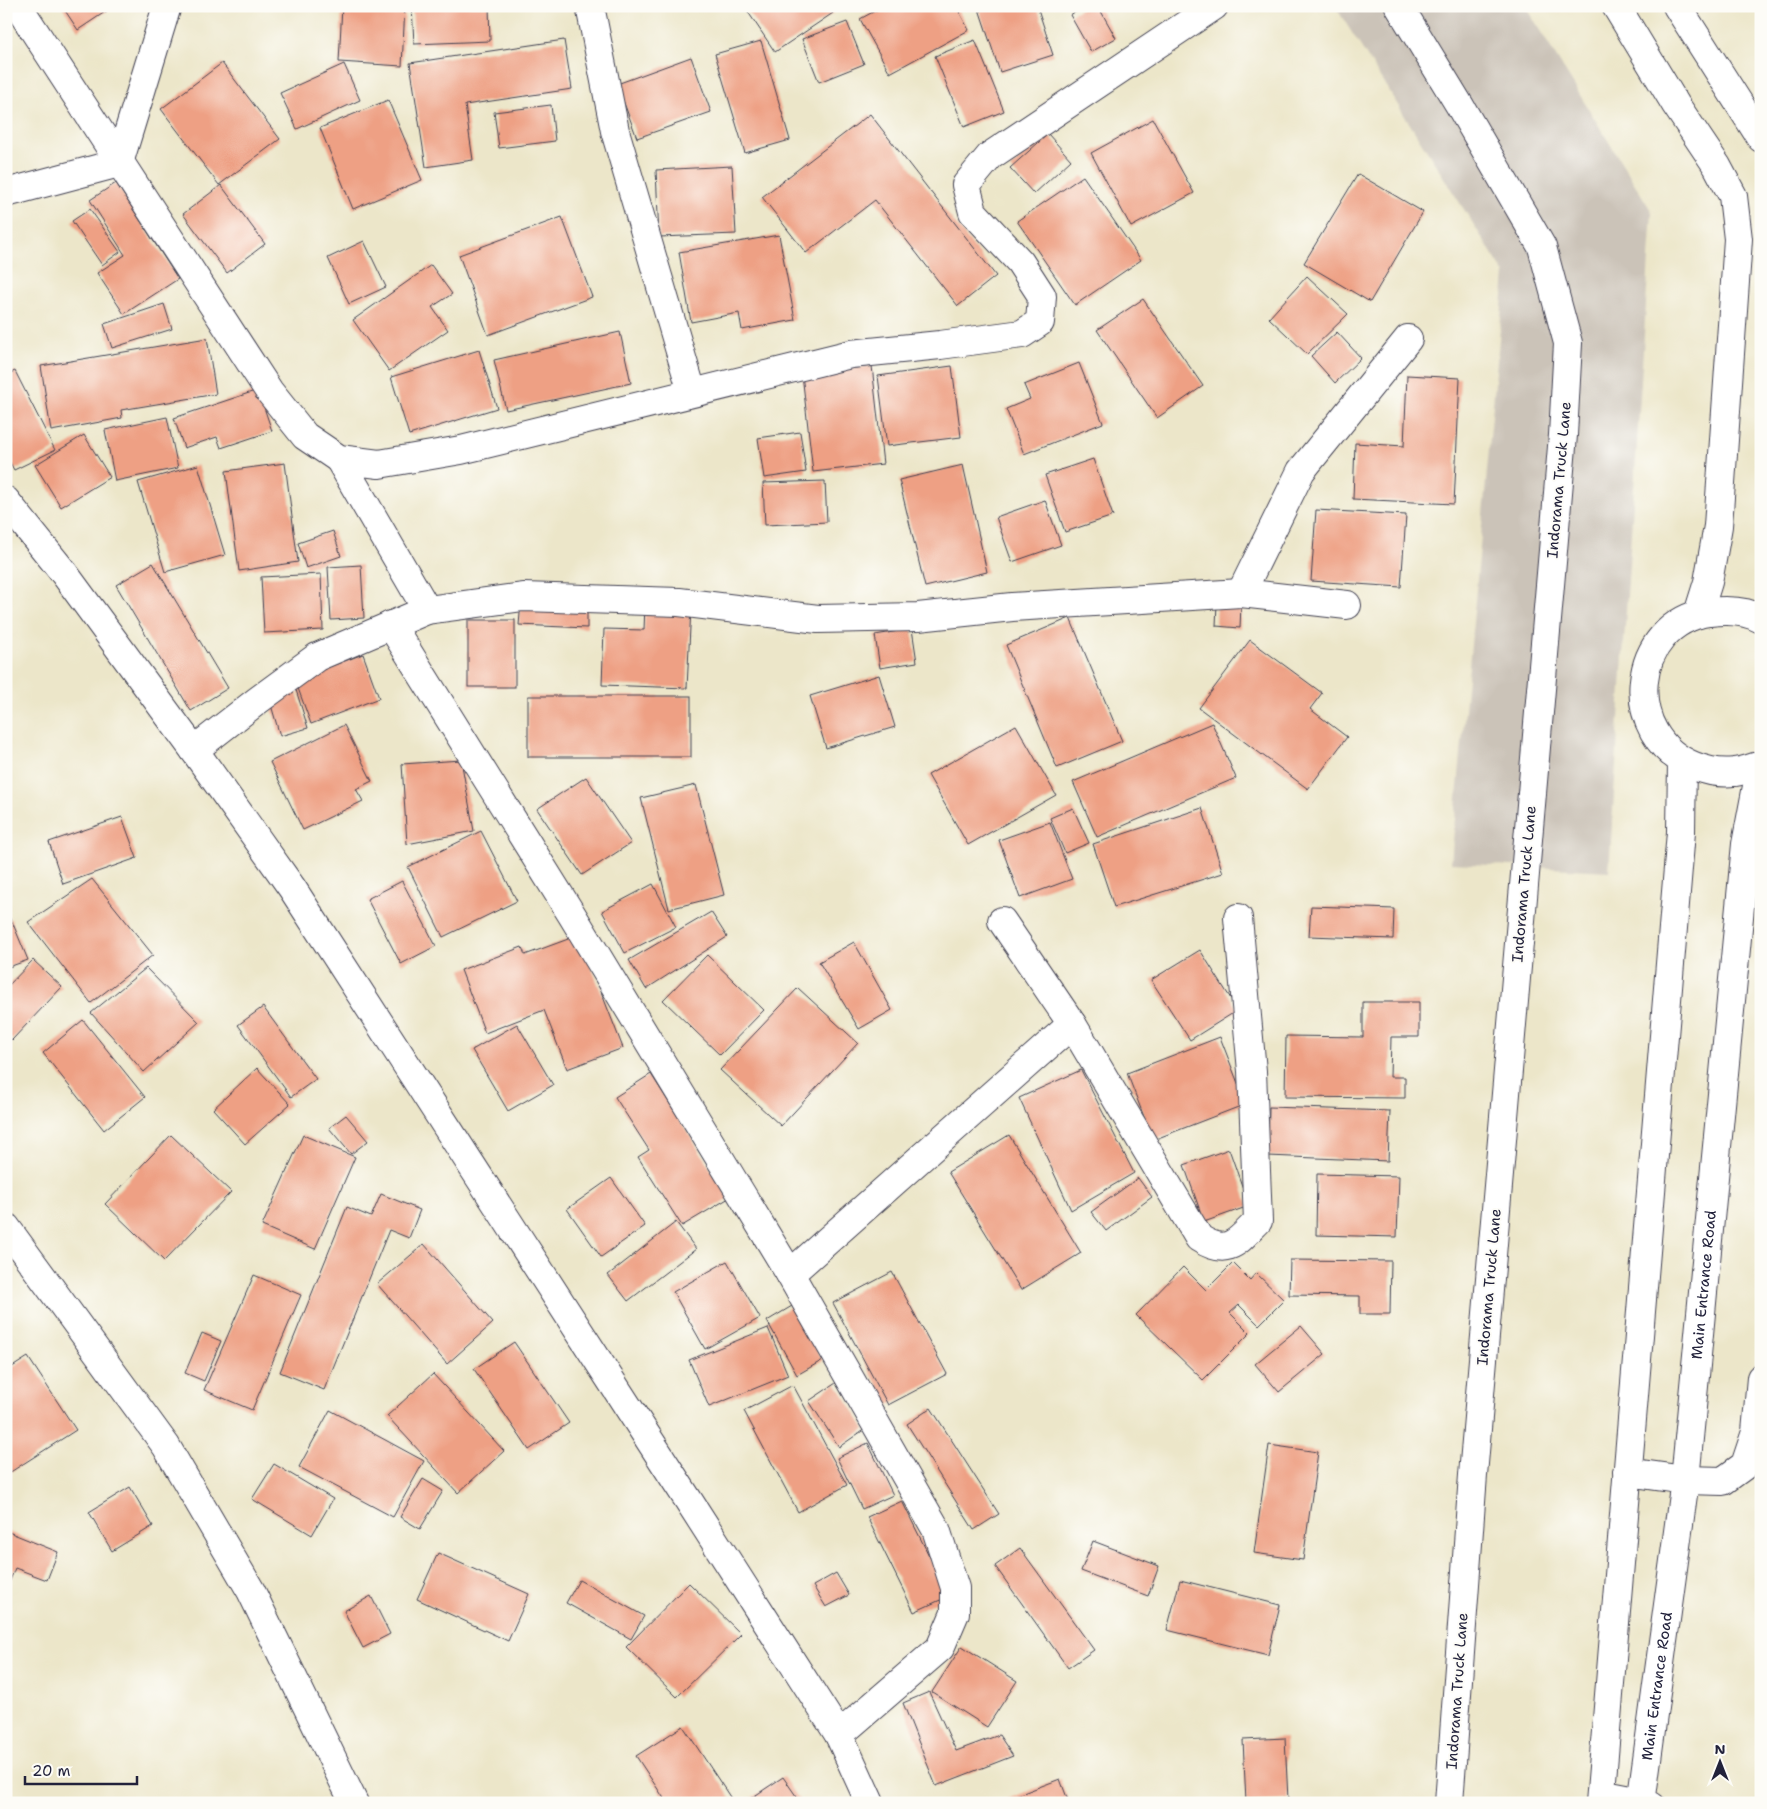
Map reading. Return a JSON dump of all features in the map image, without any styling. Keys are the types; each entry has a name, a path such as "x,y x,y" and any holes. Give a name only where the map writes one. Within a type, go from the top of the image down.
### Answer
{"street":[{"path":"18,6 119,164 269,391 305,436 340,460 427,610"},
{"path":"119,164 168,6"},
{"path":"590,6 615,131 692,392"},
{"path":"340,460 379,464 461,450 850,354 1022,334 1040,322 1042,296 1020,262 973,212 966,185 990,156 1214,6"},
{"name":"Indorama Truck Lane","path":"1400,6 1542,247 1568,343 1562,454 1473,1475 1449,1803"},
{"path":"1616,6 1676,104 1717,166 1733,196 1738,239 1718,526 1708,582 1698,614"},
{"path":"1677,6 1761,138"},
{"path":"6,193 119,164"},
{"path":"1242,593 1301,471 1408,339"},
{"path":"6,501 64,573 194,750 297,897 839,1735 870,1803"},
{"path":"194,750 317,657 390,624 427,610 523,597 679,602 818,619 918,617 1012,607 1242,593 1347,605"},
{"path":"1761,619 1756,616 1727,610 1698,614 1677,624 1660,640 1649,660 1643,683 1644,706 1651,728 1665,747 1682,761 1708,771 1734,772 1761,765"},
{"path":"390,624 572,915 790,1274 936,1529 955,1588 955,1613 940,1648 839,1735"},
{"path":"1600,1796 1681,832 1682,761"},
{"name":"Main Entrance Road","path":"1646,1801 1685,1480 1746,844 1761,765"},
{"path":"1002,921 1072,1024 1198,1238 1211,1246 1226,1248 1240,1240 1258,1221 1252,1071 1238,918"},
{"path":"790,1274 1072,1024"},
{"path":"6,1227 166,1446 251,1591 354,1803"},
{"path":"1627,1472 1685,1480 1723,1481 1745,1465 1756,1432 1761,1378"}],"lane":[{"path":"1600,1796 1646,1801"}],"shaded area":[{"path":"1335,6 1525,6 1652,212 1609,871 1451,863 1505,274"}],"building":[{"path":"62,6 114,6 78,30"},
{"path":"342,6 405,6 402,66 339,62"},
{"path":"412,6 489,6 490,41 414,44"},
{"path":"744,6 829,6 833,13 775,52"},
{"path":"884,6 956,6 969,30 890,73 860,19"},
{"path":"978,6 1037,6 1053,55 1000,72"},
{"path":"1085,6 1098,6 1116,38 1091,52 1070,15"},
{"path":"847,22 864,64 819,82 802,39"},
{"path":"564,40 572,89 465,105 473,160 426,167 410,63"},
{"path":"975,40 1004,111 964,127 935,56"},
{"path":"761,41 790,140 745,153 715,54"},
{"path":"691,57 711,112 637,138 617,84"},
{"path":"222,63 280,139 219,185 161,109"},
{"path":"344,64 360,100 297,129 280,93"},
{"path":"388,100 422,180 353,209 320,128"},
{"path":"551,105 555,141 499,148 494,112"},
{"path":"870,114 996,276 958,306 875,200 806,253 762,197"},
{"path":"1153,119 1194,193 1131,227 1091,153"},
{"path":"1048,134 1071,160 1034,194 1010,168"},
{"path":"732,166 736,234 659,237 656,170"},
{"path":"1358,174 1423,212 1370,302 1304,263"},
{"path":"1083,176 1141,260 1075,305 1017,221"},
{"path":"116,183 178,279 124,314 97,273 125,255 90,200"},
{"path":"221,185 265,244 227,273 183,214"},
{"path":"90,209 120,252 102,265 72,221"},
{"path":"562,217 592,297 488,335 459,255"},
{"path":"779,235 795,320 742,330 739,313 691,322 679,252"},
{"path":"364,241 386,287 349,304 328,258"},
{"path":"431,265 452,294 432,307 448,330 389,371 353,320"},
{"path":"1307,276 1348,314 1307,354 1269,318"},
{"path":"1143,299 1203,386 1157,418 1097,330"},
{"path":"164,304 172,329 112,348 104,324"},
{"path":"620,332 631,383 506,410 494,360"},
{"path":"1337,332 1361,358 1335,383 1311,356"},
{"path":"207,338 216,394 121,410 122,418 51,431 41,366"},
{"path":"479,350 497,408 409,435 391,377"},
{"path":"1079,363 1103,423 1024,454 1006,409 1030,399 1024,385"},
{"path":"872,366 883,464 813,472 802,374"},
{"path":"952,366 961,437 887,446 878,376"},
{"path":"15,371 55,450 14,470 6,455 6,375"},
{"path":"1407,375 1460,378 1454,504 1353,499 1355,443 1404,446"},
{"path":"258,390 272,431 221,448 217,437 184,448 174,418"},
{"path":"167,417 178,468 115,481 105,430"},
{"path":"800,432 806,472 764,478 758,438"},
{"path":"84,435 110,477 61,507 35,465"},
{"path":"1093,459 1113,516 1065,532 1045,475"},
{"path":"285,463 298,562 239,571 226,471"},
{"path":"198,465 225,555 165,572 138,482"},
{"path":"963,465 987,572 925,587 899,480"},
{"path":"825,481 827,522 765,525 763,483"},
{"path":"1045,500 1061,545 1012,562 996,517"},
{"path":"1316,510 1406,515 1401,587 1311,581"},
{"path":"333,531 341,556 306,568 298,543"},
{"path":"153,563 228,688 191,711 116,585"},
{"path":"361,565 364,618 331,620 328,567"},
{"path":"321,574 323,630 264,633 261,577"},
{"path":"521,602 587,605 587,628 519,625"},
{"path":"1217,603 1241,604 1240,628 1216,626"},
{"path":"645,605 691,607 687,688 602,685 604,629 644,630"},
{"path":"1070,618 1122,741 1057,768 1006,645"},
{"path":"468,620 515,620 515,687 468,687"},
{"path":"912,629 917,662 880,668 875,635"},
{"path":"1250,640 1322,693 1310,709 1347,737 1308,789 1199,708"},
{"path":"363,654 379,698 311,724 295,680"},
{"path":"879,675 895,727 826,748 810,696"},
{"path":"296,690 308,728 280,736 269,698"},
{"path":"528,696 691,696 691,757 528,757"},
{"path":"1212,723 1236,778 1097,837 1073,782"},
{"path":"344,725 372,781 356,789 363,801 303,830 270,762"},
{"path":"1016,725 1056,795 968,845 928,775"},
{"path":"461,760 474,831 407,844 402,764"},
{"path":"586,777 631,843 582,875 537,809"},
{"path":"696,785 724,895 669,909 641,798"},
{"path":"1073,808 1089,843 1065,853 1050,818"},
{"path":"1202,808 1223,873 1114,907 1093,844"},
{"path":"122,817 137,858 63,884 49,842"},
{"path":"1050,822 1072,879 1020,898 999,840"},
{"path":"481,831 517,901 443,937 408,867"},
{"path":"92,879 153,955 91,1003 28,922"},
{"path":"402,881 436,946 401,964 367,899"},
{"path":"653,884 676,927 625,953 602,911"},
{"path":"1311,906 1394,909 1393,939 1309,936"},
{"path":"711,912 727,937 646,989 629,960"},
{"path":"11,919 28,960 6,968 6,921"},
{"path":"579,935 623,1048 567,1069 544,1010 485,1033 461,970 522,947 525,955"},
{"path":"854,942 892,1010 859,1029 819,962"},
{"path":"1200,950 1238,1010 1190,1040 1151,980"},
{"path":"707,955 764,1010 720,1055 663,1000"},
{"path":"33,960 62,987 12,1040 6,1035 6,988"},
{"path":"146,968 199,1022 144,1072 91,1013"},
{"path":"798,988 858,1043 781,1126 720,1070"},
{"path":"1363,1002 1419,1002 1419,1037 1391,1037 1390,1077 1405,1077 1405,1098 1285,1097 1286,1036 1363,1037"},
{"path":"263,1007 316,1079 291,1097 238,1025"},
{"path":"83,1020 145,1097 104,1130 43,1053"},
{"path":"517,1024 553,1085 508,1111 472,1050"},
{"path":"1220,1037 1246,1104 1153,1140 1127,1073"},
{"path":"257,1068 290,1104 245,1144 213,1109"},
{"path":"1081,1070 1134,1173 1071,1210 1019,1098"},
{"path":"651,1074 729,1198 682,1226 638,1157 649,1150 615,1097"},
{"path":"1269,1107 1390,1111 1388,1161 1268,1156"},
{"path":"346,1115 368,1141 351,1154 329,1128"},
{"path":"171,1135 231,1192 164,1261 105,1204"},
{"path":"303,1135 355,1157 315,1249 262,1226"},
{"path":"1009,1135 1081,1253 1021,1290 948,1172"},
{"path":"1229,1149 1249,1206 1204,1222 1184,1165"},
{"path":"1317,1174 1399,1176 1397,1237 1316,1235"},
{"path":"611,1178 645,1226 601,1257 567,1209"},
{"path":"1138,1178 1152,1197 1106,1231 1091,1212"},
{"path":"381,1194 420,1210 409,1238 389,1230 324,1390 280,1372 347,1207 371,1217"},
{"path":"676,1222 696,1249 628,1301 608,1275"},
{"path":"424,1244 493,1323 447,1364 377,1284"},
{"path":"1290,1260 1391,1261 1390,1314 1360,1314 1360,1296 1289,1295"},
{"path":"727,1261 760,1318 705,1349 673,1292"},
{"path":"1233,1263 1250,1280 1256,1273 1284,1300 1259,1325 1239,1305 1230,1313 1250,1333 1203,1380 1136,1315 1183,1267 1206,1290"},
{"path":"892,1272 947,1374 888,1405 833,1303"},
{"path":"254,1275 301,1295 252,1410 204,1390"},
{"path":"792,1306 823,1360 797,1375 767,1321"},
{"path":"1301,1326 1325,1354 1279,1392 1255,1364"},
{"path":"768,1328 788,1375 709,1407 689,1360"},
{"path":"202,1333 221,1341 204,1381 185,1373"},
{"path":"514,1342 569,1423 529,1450 474,1369"},
{"path":"28,1357 76,1430 9,1473 6,1469 6,1371"},
{"path":"433,1374 504,1451 458,1493 387,1416"},
{"path":"836,1383 865,1429 839,1447 809,1401"},
{"path":"793,1385 847,1485 798,1512 744,1411"},
{"path":"931,1408 999,1514 974,1530 907,1424"},
{"path":"330,1410 424,1461 393,1517 299,1467"},
{"path":"868,1443 893,1495 862,1509 837,1458"},
{"path":"1269,1445 1318,1452 1303,1560 1254,1553"},
{"path":"274,1464 333,1499 312,1535 252,1499"},
{"path":"423,1479 443,1491 420,1529 400,1517"},
{"path":"130,1487 153,1526 112,1551 89,1512"},
{"path":"902,1501 949,1596 914,1612 867,1517"},
{"path":"6,1531 58,1552 47,1580 15,1568 6,1590"},
{"path":"1093,1541 1159,1566 1148,1596 1081,1571"},
{"path":"1020,1548 1094,1650 1068,1668 995,1566"},
{"path":"438,1553 529,1594 508,1641 417,1599"},
{"path":"836,1573 849,1595 826,1607 813,1586"},
{"path":"579,1580 644,1616 631,1639 566,1603"},
{"path":"1180,1580 1280,1605 1268,1655 1167,1630"},
{"path":"689,1583 741,1634 677,1697 626,1647"},
{"path":"371,1596 390,1634 363,1648 344,1611"},
{"path":"962,1646 1017,1681 987,1727 932,1692"},
{"path":"929,1692 956,1751 999,1735 1013,1756 936,1786 903,1703"},
{"path":"683,1726 734,1803 667,1803 636,1756"},
{"path":"1285,1738 1288,1800 1246,1802 1243,1740"},
{"path":"783,1777 801,1803 744,1803"},
{"path":"1060,1779 1069,1803 997,1803"}]}
